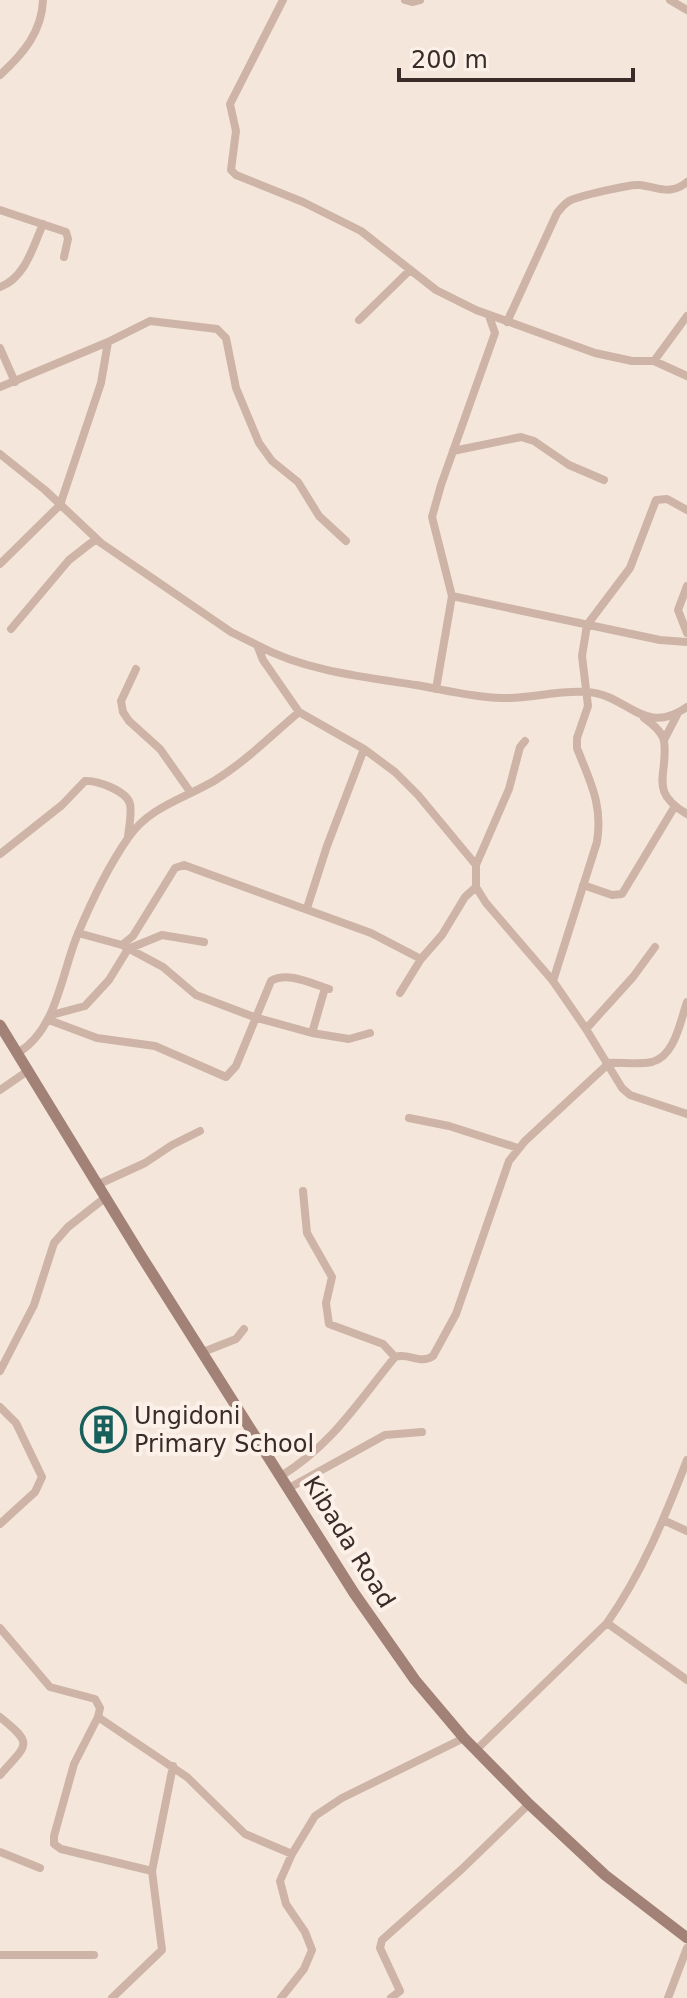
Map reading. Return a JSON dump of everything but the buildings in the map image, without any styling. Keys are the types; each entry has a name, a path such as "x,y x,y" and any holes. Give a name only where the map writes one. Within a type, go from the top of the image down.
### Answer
{"main road":[{"name":"Kibada Road","path":"0,1025 4,1044 18,1053 281,1476 396,1654 429,1698 529,1804 605,1875 687,1938"}],"street":[{"path":"0,75 32,39 39,25 43,0"},
{"path":"283,0 232,96 230,104 236,131 231,170 236,175 303,202 361,231 436,290 489,315 595,353 643,362 654,361 687,376"},
{"path":"405,0 420,0"},
{"path":"670,0 687,10"},
{"path":"436,689 452,596 432,517 495,333 508,322 557,213 569,200 628,185 668,192 687,182"},
{"path":"0,210 66,232 68,239 64,257"},
{"path":"0,287 19,273 43,224"},
{"path":"359,320 410,270"},
{"path":"489,315 495,333"},
{"path":"654,361 687,316"},
{"path":"0,387 150,321 220,331 226,338 236,388 245,414 259,443 272,461 298,482 319,516 346,541"},
{"path":"0,564 60,505 101,383 108,342"},
{"path":"0,348 15,382"},
{"path":"453,451 521,437 534,441 569,465 604,480"},
{"path":"0,454 45,490 96,539 231,632 275,655 322,668 469,696 504,698 585,691 609,699 643,717 664,740"},
{"path":"553,981 597,842 600,822 598,802 577,748 577,738 588,706 582,656 587,625 630,568 656,500 667,499 687,510"},
{"path":"11,629 69,560 96,539"},
{"path":"687,586 678,610 687,633"},
{"path":"452,596 660,640 687,642"},
{"path":"257,645 263,660 299,712 364,749 408,783 476,865"},
{"path":"136,669 121,701 123,712 160,749 191,793"},
{"path":"643,717 665,719 687,707"},
{"path":"18,1053 36,1039 50,1017 78,933 128,837 157,810 239,764 299,712"},
{"path":"677,715 664,740 661,774 667,797 687,814"},
{"path":"525,741 520,747 509,789 476,865 476,887 486,903 553,981 617,1082 630,1095 687,1114"},
{"path":"307,908 364,749"},
{"path":"0,854 62,805 85,781 102,784 126,797 130,804 128,837"},
{"path":"583,885 612,895 622,894 675,806"},
{"path":"50,1017 85,1006 109,980 125,947 175,868 184,865 371,933 421,959"},
{"path":"400,993 465,897 476,887"},
{"path":"78,933 125,947 163,967 196,995 254,1017 312,1033 349,1039 370,1033"},
{"path":"125,947 162,935 204,942"},
{"path":"586,1029 633,977 655,947"},
{"path":"50,1017 97,1038 155,1046 226,1077 236,1066 266,987 278,977 327,988 312,1033"},
{"path":"281,1476 336,1433 395,1357 399,1355 423,1360 433,1356 456,1314 503,1175 518,1148 607,1064 652,1062 665,1055 673,1042 687,1002"},
{"path":"673,1042 687,1042"},
{"path":"0,1090 29,1070"},
{"path":"409,1118 449,1126 518,1148"},
{"path":"99,1184 145,1163 200,1131"},
{"path":"303,1191 307,1233 332,1277 326,1303 329,1324 383,1344 395,1357"},
{"path":"0,1371 34,1305 54,1243 68,1227 106,1197"},
{"path":"203,1352 236,1339 244,1329"},
{"path":"0,1407 16,1423 42,1477 35,1492 0,1524"},
{"path":"289,1488 385,1435 422,1432"},
{"path":"476,1750 607,1623 636,1578 687,1460"},
{"path":"663,1520 687,1531"},
{"path":"607,1623 687,1680"},
{"path":"0,1628 50,1687 95,1699 100,1708 74,1764 54,1844 61,1849 152,1871"},
{"path":"0,1717 24,1736 25,1742 0,1775"},
{"path":"98,1717 173,1766 245,1834 292,1854"},
{"path":"281,1998 304,1969 312,1950 305,1932 286,1904 280,1877 315,1816 327,1806 464,1738"},
{"path":"112,1998 162,1950 152,1871 173,1766"},
{"path":"391,1998 400,1991 380,1948 382,1940 529,1804"},
{"path":"0,1852 40,1868"},
{"path":"668,1998 687,1948"},
{"path":"0,1955 94,1955"}],"place":[{"name":"Ungidoni Primary School","path":"103,1430"}]}
